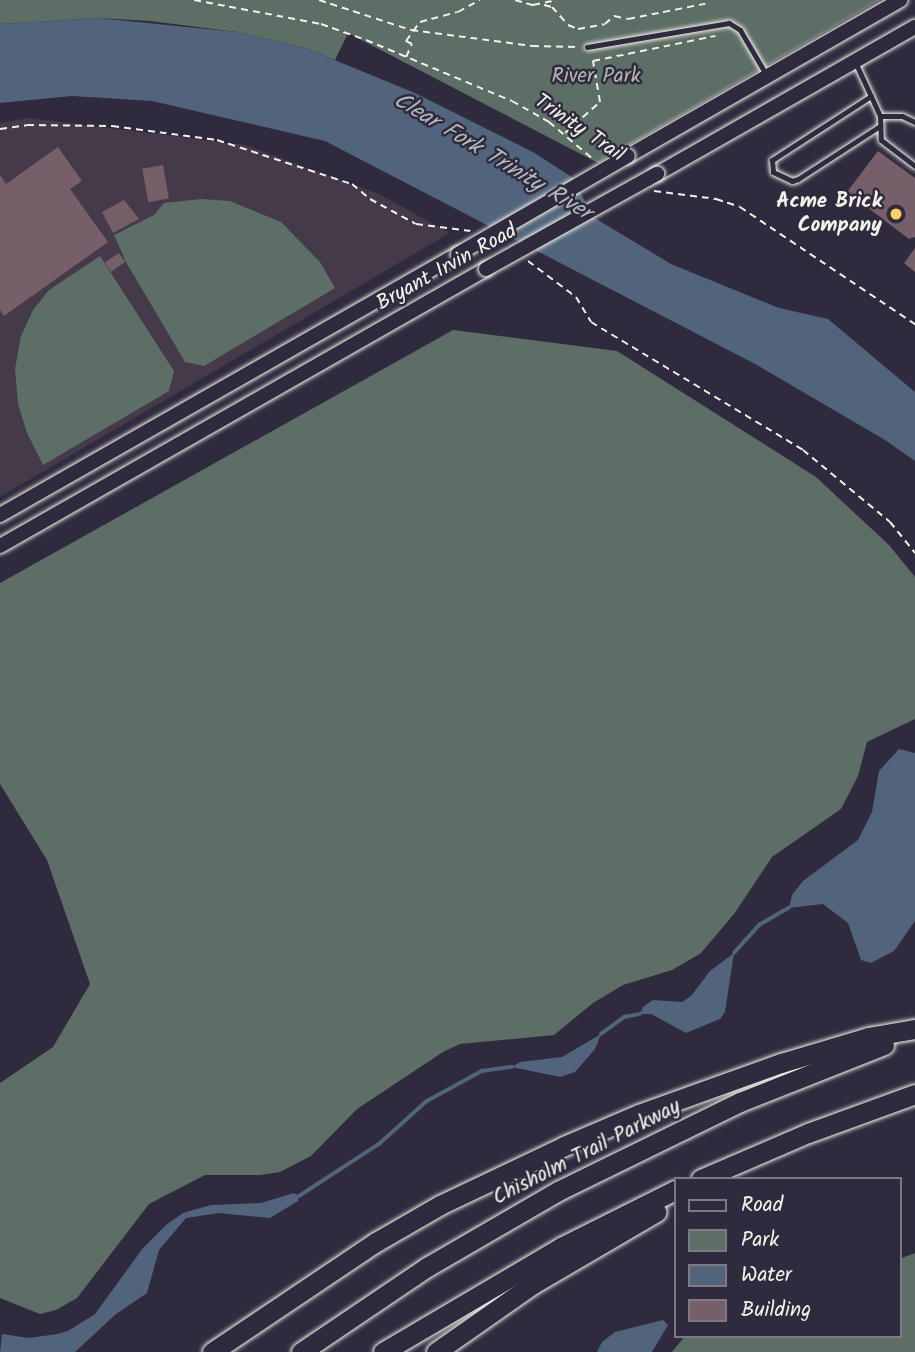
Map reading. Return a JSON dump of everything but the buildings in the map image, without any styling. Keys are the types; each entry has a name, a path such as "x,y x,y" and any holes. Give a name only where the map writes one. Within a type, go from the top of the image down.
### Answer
{"highway":[{"path":"212,1352 376,1242 440,1205 564,1146 652,1109 781,1063 868,1037 915,1029"},
{"name":"Chisholm Trail Parkway","path":"301,1352 471,1240 628,1154 776,1087 915,1035"},
{"path":"705,1177 745,1158 915,1094"},
{"path":"714,1177 745,1158"},
{"path":"383,1352 561,1247 674,1190"},
{"path":"436,1352 533,1284 674,1201"}],"main road":[{"name":"Bryant Irvin Road","path":"2,512 900,0"},
{"name":"Bryant Irvin Road","path":"0,545 915,27"}],"lane":[{"path":"587,47 729,23 740,30 768,77"},
{"path":"855,61 880,116 881,140 915,166"},
{"path":"871,96 772,160 773,172 792,181 880,126"},
{"path":"880,116 902,116 915,122"}],"path":[{"name":"Trinity Trail","path":"194,0 321,24 512,101 565,134 598,163"},
{"path":"319,0 411,30 532,46 587,47"},
{"path":"405,58 412,44 406,41 411,30 420,22 458,12 480,0"},
{"path":"514,0 552,7 568,25 578,29 605,24 614,16 628,19 709,3"},
{"path":"544,5 556,0"},
{"path":"565,134 600,102 593,61 715,37 714,24"},
{"path":"0,129 27,125 112,126 217,140 352,184 370,199 416,223 467,229 478,235"},
{"path":"651,190 716,199 740,207 915,324"},
{"path":"525,259 576,297 592,322 803,450 890,522 915,553"}],"shaded area":[{"path":"28,118 245,145 379,194 450,233 0,497 0,123"}],"green space":[{"name":"River Park","path":"0,0 880,0 598,163 348,33 335,60 308,49 237,32 150,21 97,18 0,24"},
{"path":"201,199 230,201 281,222 320,262 335,288 204,366 185,362 126,262 114,235 154,215 164,203"},
{"path":"100,256 174,371 169,391 43,465 27,433 18,404 15,369 21,336 33,310 49,290"},
{"path":"453,330 617,351 816,477 889,545 915,577 915,719 867,742 858,776 841,809 772,857 734,914 701,953 672,970 623,985 593,1003 554,1035 460,1044 443,1052 357,1109 311,1156 280,1172 260,1175 205,1175 149,1204 77,1298 56,1310 40,1314 0,1298 0,1083 53,1047 90,984 47,860 0,784 0,583"},
{"path":"915,1253 915,1352 672,1352 683,1338 901,1338 901,1258"}],"water":[{"name":"Clear Fork Trinity River","path":"97,18 237,32 308,49 415,93 533,152 573,178 593,217 671,264 779,308 828,319 915,392 915,461 885,440 757,365 325,141 152,101 72,96 0,103 0,24"},
{"path":"899,749 915,753 915,921 894,951 871,963 861,960 848,923 823,904 789,908 792,895 803,881 858,840 872,812 879,771"},
{"path":"734,953 725,1012 720,1019 686,1033 651,1014 640,1014 643,1007 653,1000 682,1002 691,996 710,971"},
{"path":"601,1034 595,1049 575,1072 560,1077 512,1067 520,1062 562,1057"},
{"path":"294,1193 299,1196 298,1201 270,1218 219,1213 186,1218 159,1250 147,1293 116,1314 75,1352 0,1352 2,1334 29,1338 57,1334 68,1331 95,1314 143,1248 166,1225 183,1213 211,1205 261,1203"},
{"path":"663,1320 668,1325 652,1352 597,1352 602,1342 615,1332"}],"waterway":[{"path":"734,953 759,925 789,908"},
{"path":"601,1034 624,1017 640,1014"},
{"path":"299,1196 379,1144 427,1101 482,1071 512,1067"}],"place":[{"name":"Acme Brick Company","path":"896,214"}]}
